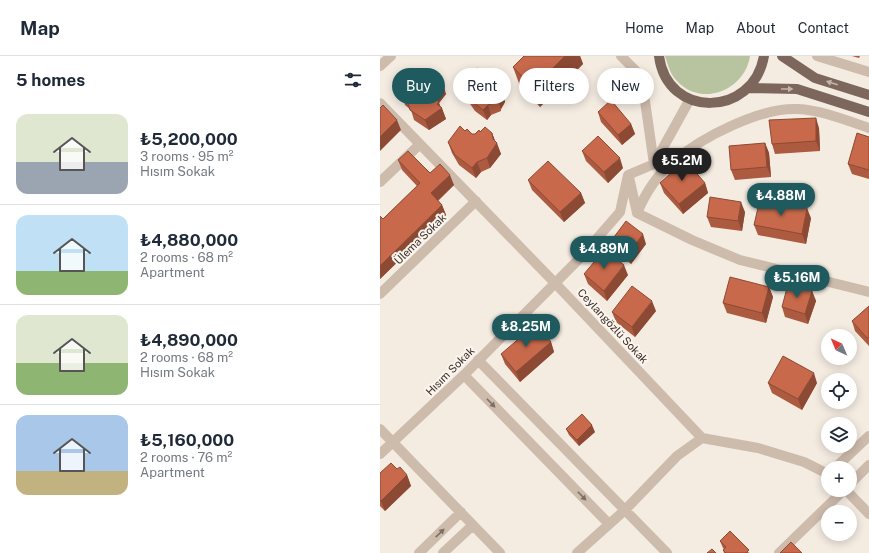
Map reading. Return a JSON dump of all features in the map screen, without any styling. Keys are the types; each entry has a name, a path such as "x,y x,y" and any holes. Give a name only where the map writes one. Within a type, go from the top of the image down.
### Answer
{"main road":[{"path":"659,56 660,65 666,79 676,91 690,99 705,103 720,102 735,98 748,88 757,78 764,56"},
{"path":"782,56 815,78 869,95"},
{"path":"748,88 797,89 869,112"}],"street":[{"path":"380,66 392,56"},
{"path":"621,56 636,71 645,101 654,164"},
{"path":"817,56 869,72"},
{"path":"637,213 628,175 654,164 690,99"},
{"name":"Ceylangözlü Sokak","path":"380,103 555,283 702,438"},
{"path":"637,213 645,195 673,161 722,130 766,112 798,109 838,118 869,128"},
{"path":"380,182 420,144"},
{"name":"Hısım Sokak","path":"380,454 464,375 579,259 620,212 628,175"},
{"name":"Ülema Sokak","path":"380,294 476,201"},
{"path":"637,213 692,240 740,260 869,292"},
{"path":"478,360 666,553"},
{"path":"464,375 609,524"},
{"path":"380,429 462,512 500,553"},
{"path":"842,461 869,436"},
{"path":"578,553 624,510 677,456 702,438 758,448 821,469"},
{"path":"857,477 869,465"},
{"path":"780,553 838,497"},
{"path":"852,497 869,514"},
{"path":"419,553 462,512"},
{"path":"443,553 473,525"}],"green space":[{"path":"665,56 750,56 746,68 740,78 731,86 710,94 698,93 687,89 677,81 668,66"}],"building":[{"path":"524,56 565,56 553,68 519,68 519,73 513,67"},
{"path":"408,104 437,104 442,108 425,120 410,110"},
{"path":"476,104 490,104 488,105 483,110"},
{"path":"607,104 614,104 631,124 618,135 598,112"},
{"path":"383,105 397,120 380,137 380,108"},
{"path":"816,118 816,141 772,144 769,120"},
{"path":"460,126 465,131 467,129 472,134 475,134 479,130 480,132 485,127 492,133 493,139 497,143 487,158 477,162 472,168 455,155 448,142"},
{"path":"857,133 869,137 869,170 848,164"},
{"path":"598,136 620,158 604,172 582,151"},
{"path":"765,143 767,167 731,170 729,146"},
{"path":"408,151 430,173 440,164 450,175 431,193 442,205 380,266 380,216 383,219 420,183 398,160"},
{"path":"685,160 705,183 679,204 660,183"},
{"path":"548,161 581,193 560,212 528,180"},
{"path":"710,197 741,202 738,221 707,217"},
{"path":"760,199 807,208 802,234 754,225"},
{"path":"626,221 643,234 628,254 611,241"},
{"path":"605,249 624,265 604,291 584,274"},
{"path":"730,277 769,287 762,313 723,303"},
{"path":"788,284 812,291 805,314 782,307"},
{"path":"632,286 652,301 632,327 612,312"},
{"path":"869,306 869,337 867,338 852,321"},
{"path":"536,324 551,342 516,372 501,354"},
{"path":"783,356 814,373 798,399 768,383"},
{"path":"582,414 592,425 577,440 566,429"},
{"path":"391,463 397,469 400,467 407,475 381,501 380,473"},
{"path":"730,531 749,550 746,553 726,553 723,550 726,547 720,541"},
{"path":"791,542 802,553 780,553"},
{"path":"712,549 716,553 707,553"}]}
